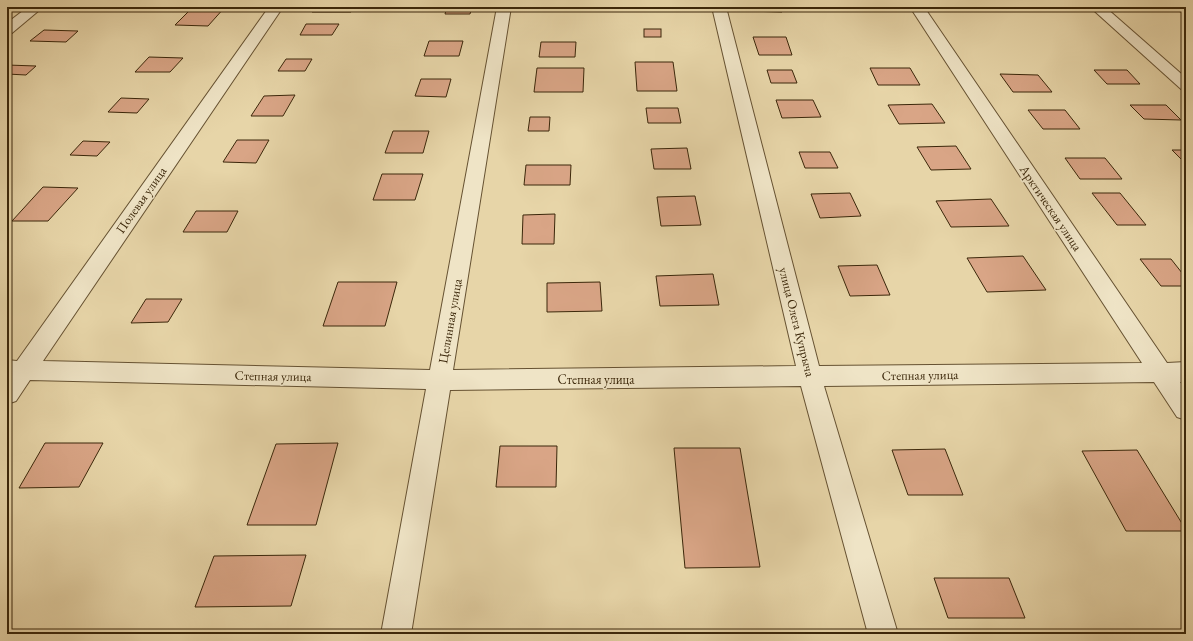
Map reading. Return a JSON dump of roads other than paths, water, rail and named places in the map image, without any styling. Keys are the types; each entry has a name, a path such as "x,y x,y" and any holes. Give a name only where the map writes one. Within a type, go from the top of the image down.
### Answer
{"street":[{"path":"7,30 36,7"},
{"name":"Полевая улица","path":"7,394 15,370 276,7"},
{"name":"Целинная улица","path":"396,634 504,7"},
{"name":"улица Олега Купрыча","path":"719,7 810,377 883,634"},
{"name":"Арктическая улица","path":"917,7 1186,410"},
{"path":"1097,7 1186,86"},
{"path":"1177,7 1186,8"},
{"name":"Степная улица","path":"15,370 440,380 1186,372"}]}
